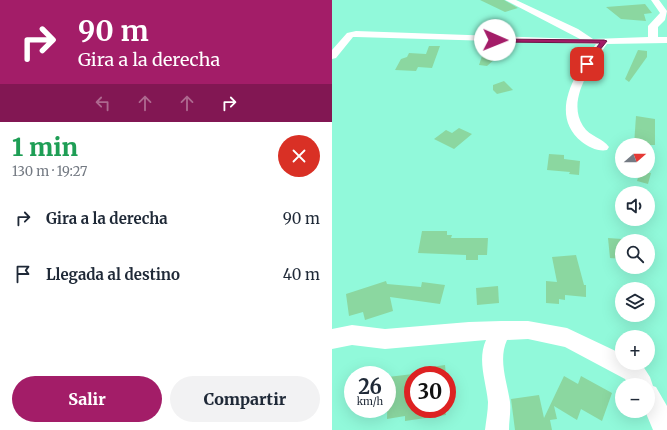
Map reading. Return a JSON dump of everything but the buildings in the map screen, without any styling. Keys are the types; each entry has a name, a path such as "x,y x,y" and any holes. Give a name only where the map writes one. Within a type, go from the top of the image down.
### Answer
{"street":[{"path":"509,0 575,31 590,42"},
{"path":"655,0 664,13 660,20 653,26 663,42"},
{"path":"332,56 350,35 356,34 495,40 663,42"},
{"path":"602,147 586,138 574,125 572,117 573,99 578,79 604,41"},
{"path":"332,339 352,335 384,339 501,330 528,330 566,338 633,371 638,378"},
{"path":"497,430 498,403 492,369 493,348 501,330"},
{"path":"655,406 666,430"}],"route":[{"path":"495,40 571,42 604,41 587,64"}]}
